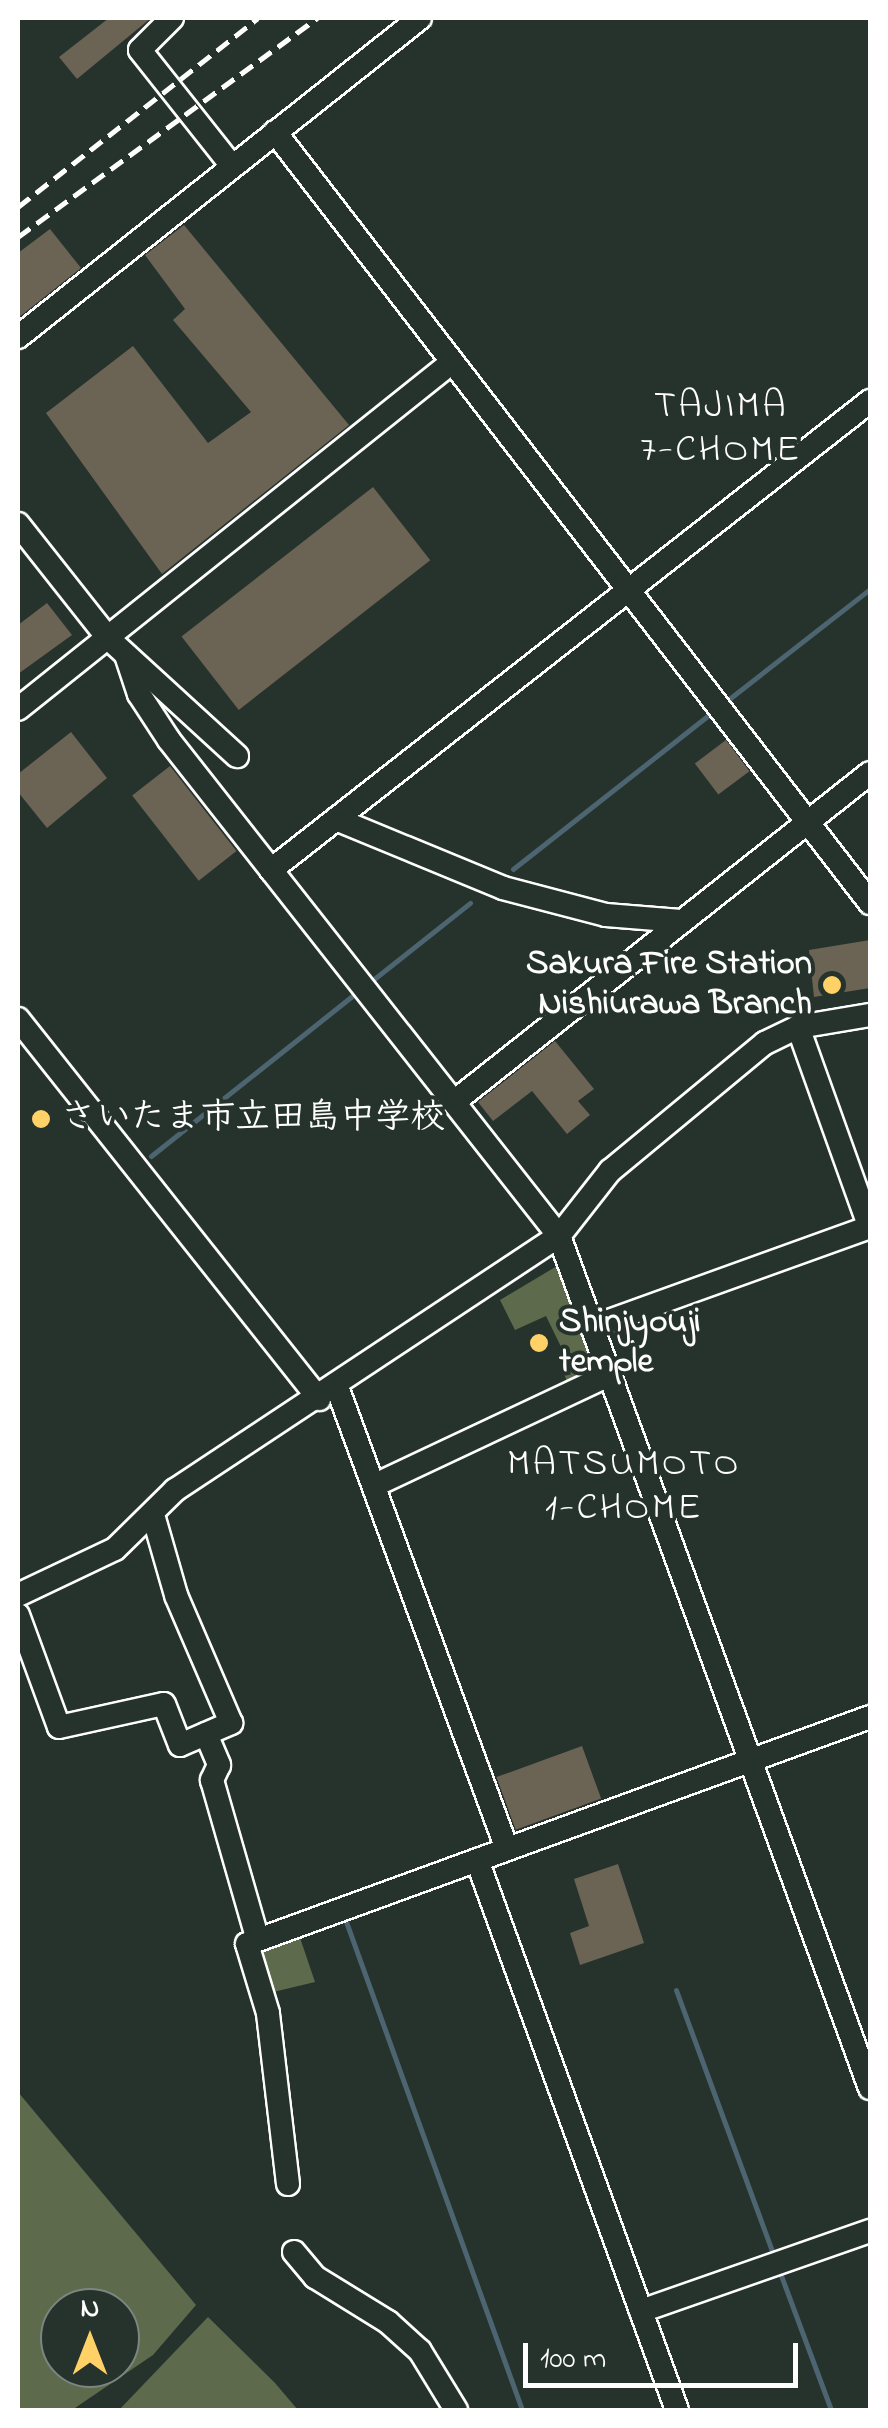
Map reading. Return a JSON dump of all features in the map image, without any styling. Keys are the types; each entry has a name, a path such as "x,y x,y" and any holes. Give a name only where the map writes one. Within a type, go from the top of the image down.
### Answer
{"street":[{"path":"172,18 140,50 232,166"},
{"path":"18,337 420,18"},
{"path":"275,132 870,903"},
{"path":"18,710 452,362"},
{"path":"271,870 870,401"},
{"path":"18,524 108,638 237,756"},
{"path":"126,655 138,694 169,740 558,1236 870,2088"},
{"path":"454,1102 870,772"},
{"path":"336,818 520,893 606,915 682,920"},
{"path":"18,1595 115,1550 175,1490 328,1393 558,1236 610,1172 669,1118 765,1044 798,1027 870,1015"},
{"path":"18,1019 328,1393 375,1484 508,1849"},
{"path":"592,1327 870,1227 798,1027"},
{"path":"375,1484 610,1375"},
{"path":"18,1616 59,1726 164,1704 180,1744 231,1724 176,1595 153,1515"},
{"path":"288,2184 268,2012 247,1944 870,1717"},
{"path":"206,1734 219,1766 212,1780 258,1940"},
{"path":"477,1860 678,2410"},
{"path":"641,2311 870,2231"},
{"path":"294,2252 315,2277 413,2344 456,2410"}],"green space":[{"path":"557,1266 597,1363 597,1372 569,1386 558,1360 565,1355 546,1316 515,1330 500,1300"},
{"path":"297,1929 315,1982 265,1994 251,1946"},
{"path":"18,2092 196,2305 153,2355 140,2364 140,2288 40,2288 40,2388 104,2388 72,2410 18,2410"},
{"path":"208,2317 275,2383 298,2410 119,2410"}],"building":[{"path":"109,18 151,18 77,79 59,57"},
{"path":"184,225 349,425 162,574 46,413 133,346 208,443 251,412 173,320 185,309 145,255"},
{"path":"50,229 81,268 18,318 18,253"},
{"path":"373,487 430,560 239,710 182,637"},
{"path":"47,603 72,635 18,674 18,625"},
{"path":"71,732 107,778 47,828 18,792 18,774"},
{"path":"726,740 749,771 718,795 695,763"},
{"path":"170,766 236,851 199,881 132,796"},
{"path":"870,940 870,988 814,997 809,950"},
{"path":"555,1041 594,1089 578,1101 590,1115 567,1134 532,1091 493,1121 478,1102"},
{"path":"582,1746 601,1799 516,1830 496,1777"},
{"path":"618,1864 644,1943 580,1965 570,1933 589,1926 574,1879"}],"waterway":[{"path":"724,703 870,589"},
{"path":"513,869 715,710"},
{"path":"369,983 470,903"},
{"path":"151,1156 360,990"},
{"path":"344,1916 522,2410"},
{"path":"676,1990 775,2259"},
{"path":"779,2270 831,2410"}],"railway":[{"path":"18,207 258,18"},
{"path":"18,237 317,18"}],"place":[{"name":"Sakura Fire Station Nishiurawa Branch","path":"832,985"},
{"name":"さいたま市立田島中学校","path":"41,1119"},
{"name":"Shinjyouji temple","path":"539,1343"}],"district":[{"name":"TAJIMA 7-CHOME","path":"721,430"},
{"name":"MATSUMOTO 1-CHOME","path":"624,1488"}]}
